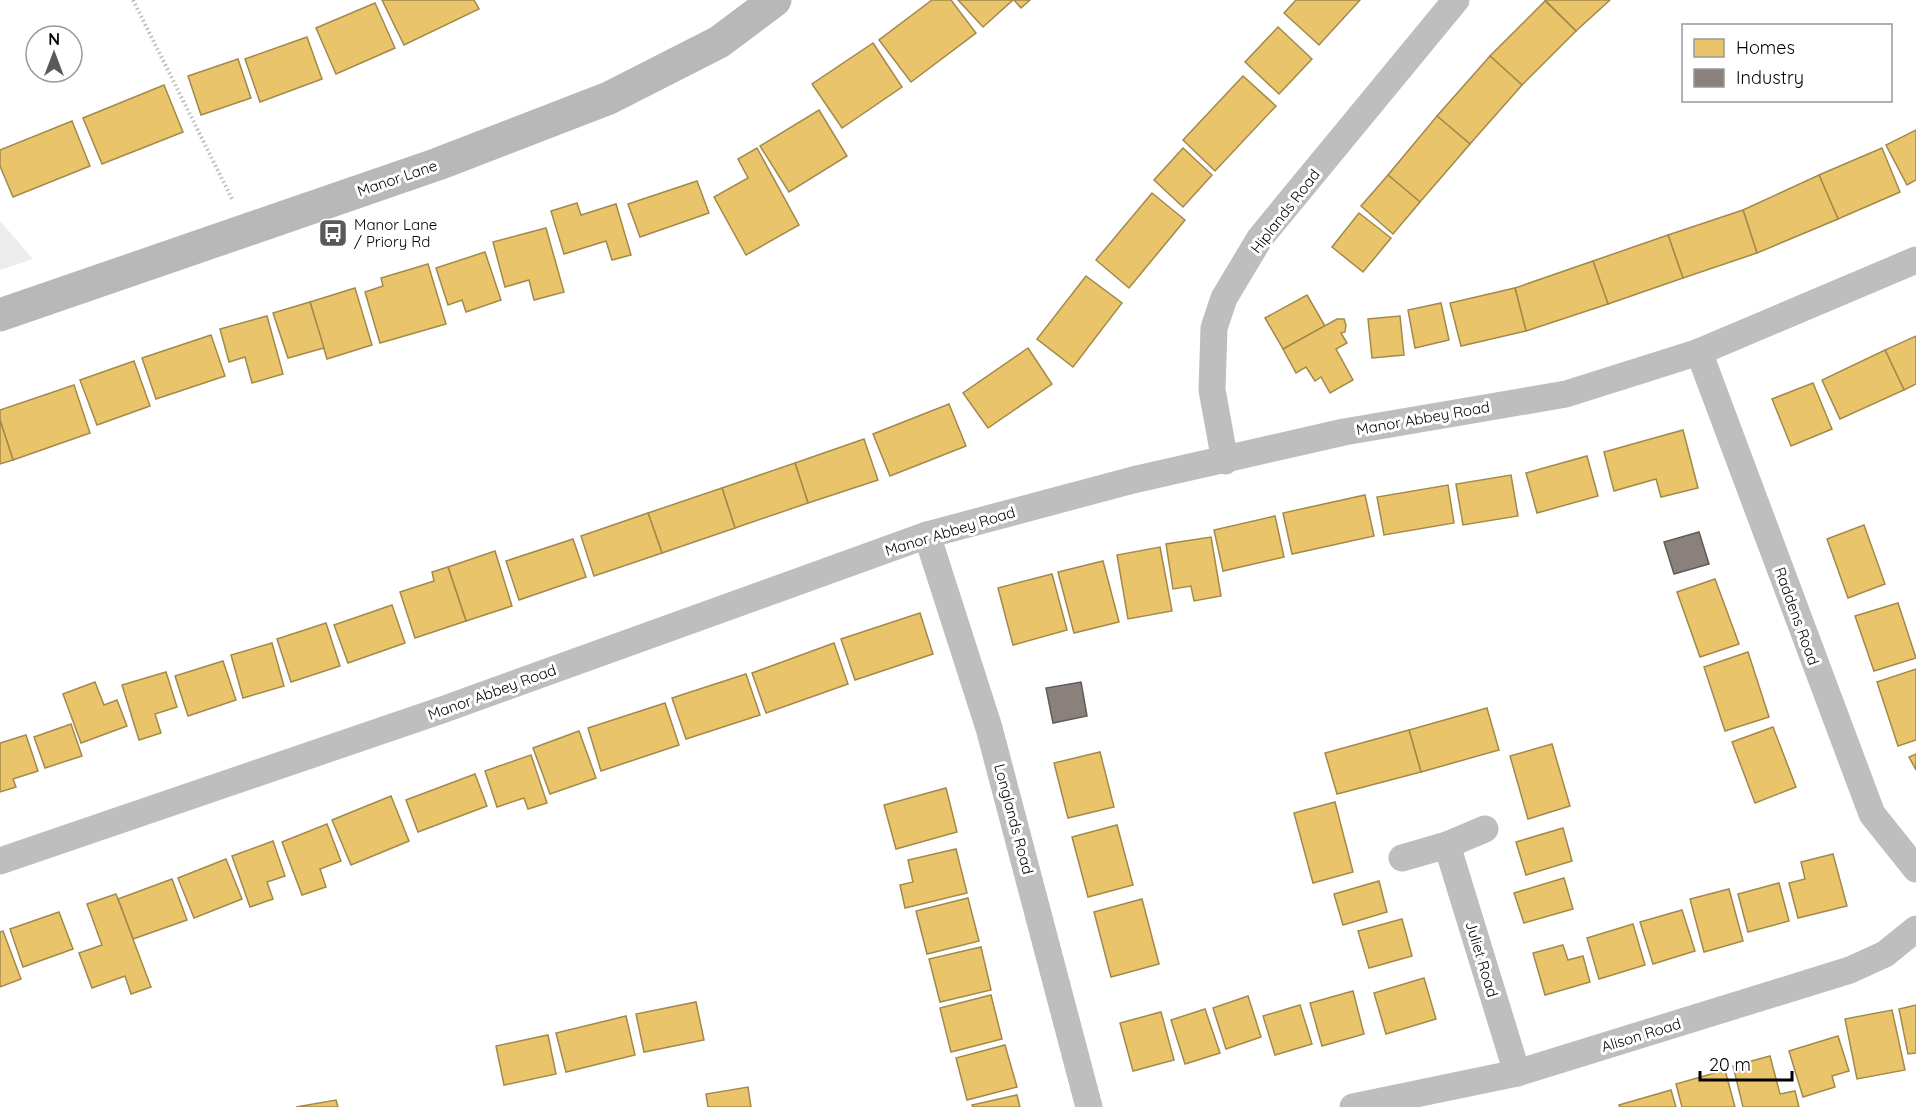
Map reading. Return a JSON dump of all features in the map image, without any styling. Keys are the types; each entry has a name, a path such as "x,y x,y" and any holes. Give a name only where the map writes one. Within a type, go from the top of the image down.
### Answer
{"main road":[{"name":"Manor Lane","path":"0,315 438,164 609,98 719,42 775,0"}],"street":[{"name":"Hiplands Road","path":"1225,460 1212,390 1214,328 1224,298 1260,238 1456,0"},
{"name":"Manor Abbey Road","path":"0,861 442,711 927,535 1133,480 1344,432 1566,394 1699,352 1916,260"},
{"name":"Raddens Road","path":"1699,352 1872,814 1916,869"},
{"name":"Longlands Road","path":"927,535 989,728 1089,1107"},
{"path":"1402,858 1447,845 1485,829"},
{"name":"Juliet Road","path":"1447,845 1516,1073"},
{"name":"Alison Road","path":"1353,1107 1516,1073 1850,970 1885,954 1916,929"}],"path":[{"path":"133,0 247,229"}],"shaded area":[{"path":"0,221 33,259 0,270"}],"building: Homes":[{"path":"382,0 474,0 479,9 404,45"},
{"path":"932,0 951,0 976,33 911,82 879,40"},
{"path":"958,0 1013,0 983,27"},
{"path":"1014,0 1030,0 1021,8"},
{"path":"1296,0 1360,0 1319,45 1284,13"},
{"path":"1545,0 1610,0 1576,31"},
{"path":"1545,1 1576,31 1522,85 1490,56"},
{"path":"375,3 395,48 336,74 316,28"},
{"path":"1278,27 1312,59 1279,94 1245,62"},
{"path":"307,37 322,79 260,102 245,59"},
{"path":"873,43 902,87 842,128 812,84"},
{"path":"1490,56 1522,85 1470,144 1437,116"},
{"path":"238,59 251,98 201,115 188,76"},
{"path":"1243,76 1276,106 1215,171 1183,140"},
{"path":"164,85 183,132 102,164 83,118"},
{"path":"819,110 847,156 789,192 760,146"},
{"path":"1437,116 1470,144 1420,202 1388,175"},
{"path":"72,121 90,166 13,197 0,166 0,150"},
{"path":"1916,130 1916,180 1907,185 1886,145"},
{"path":"757,148 799,225 746,255 714,197 748,178 738,159"},
{"path":"1183,148 1212,175 1183,207 1154,180"},
{"path":"1882,148 1900,192 1838,219 1819,175"},
{"path":"1388,175 1420,202 1393,234 1361,206"},
{"path":"1819,175 1838,219 1757,253 1743,210"},
{"path":"697,181 709,213 640,237 628,204"},
{"path":"1152,193 1185,220 1129,288 1096,260"},
{"path":"577,203 581,215 616,204 631,255 612,260 606,241 564,254 551,211"},
{"path":"1743,210 1757,253 1683,278 1668,235"},
{"path":"1359,213 1391,238 1363,272 1332,247"},
{"path":"546,228 564,292 534,300 529,280 505,287 493,242"},
{"path":"1668,235 1683,278 1608,304 1593,261"},
{"path":"485,252 501,300 466,312 462,300 448,305 436,268"},
{"path":"1593,261 1608,304 1526,331 1515,288"},
{"path":"428,264 446,324 380,343 365,292 383,286 381,278"},
{"path":"1086,276 1122,303 1073,367 1037,339"},
{"path":"355,288 372,345 327,359 310,302"},
{"path":"1515,288 1526,331 1461,346 1450,303"},
{"path":"1307,295 1325,326 1283,349 1265,318"},
{"path":"310,302 324,348 288,358 273,313"},
{"path":"1441,303 1449,340 1415,348 1408,310"},
{"path":"267,316 283,374 252,383 245,357 229,362 220,329"},
{"path":"1400,316 1404,355 1372,358 1368,319"},
{"path":"1337,319 1344,319 1345,332 1341,333 1347,343 1336,349 1353,380 1330,393 1321,377 1315,381 1306,367 1296,373 1283,349"},
{"path":"211,335 225,376 156,399 142,358"},
{"path":"1916,336 1916,384 1904,390 1885,350"},
{"path":"1028,348 1052,384 988,428 963,393"},
{"path":"1885,350 1904,390 1840,419 1822,380"},
{"path":"134,361 150,406 97,425 80,380"},
{"path":"1813,383 1832,429 1791,446 1772,399"},
{"path":"74,385 90,433 13,460 0,420 0,410"},
{"path":"949,404 966,446 890,476 873,434"},
{"path":"0,420 13,460 0,464"},
{"path":"1683,430 1698,488 1661,497 1656,479 1614,491 1604,452"},
{"path":"864,439 878,480 808,503 795,463"},
{"path":"1587,456 1598,496 1537,513 1526,473"},
{"path":"795,463 808,503 735,528 722,488"},
{"path":"1511,475 1518,516 1463,525 1456,484"},
{"path":"1448,485 1454,523 1384,535 1377,497"},
{"path":"722,488 735,528 662,553 648,513"},
{"path":"1365,495 1374,536 1292,554 1283,513"},
{"path":"648,513 662,553 594,576 581,536"},
{"path":"1275,516 1284,557 1223,571 1214,530"},
{"path":"1864,525 1885,584 1848,598 1827,539"},
{"path":"1211,537 1221,596 1194,601 1191,586 1173,589 1166,544"},
{"path":"573,539 586,577 519,600 506,561"},
{"path":"1160,547 1172,611 1128,619 1117,555"},
{"path":"495,551 512,606 466,621 448,567"},
{"path":"1103,561 1119,622 1074,633 1058,572"},
{"path":"448,567 466,621 415,638 400,592 434,581 432,572"},
{"path":"1052,574 1067,630 1013,645 998,588"},
{"path":"1715,579 1739,644 1700,657 1677,592"},
{"path":"1898,603 1916,658 1874,671 1855,616"},
{"path":"392,605 405,643 348,663 334,625"},
{"path":"920,613 933,654 855,680 841,639"},
{"path":"326,623 340,666 291,682 277,639"},
{"path":"272,643 284,686 243,698 231,655"},
{"path":"834,643 848,684 766,713 752,673"},
{"path":"1748,652 1769,717 1725,731 1704,667"},
{"path":"223,661 236,700 188,716 175,676"},
{"path":"1916,669 1916,740 1898,746 1877,682"},
{"path":"166,672 177,707 155,714 161,733 139,740 122,685"},
{"path":"746,674 760,715 686,739 672,698"},
{"path":"95,682 104,705 117,700 127,726 81,743 63,694"},
{"path":"665,703 679,745 601,771 588,728"},
{"path":"1487,708 1499,750 1421,772 1409,730"},
{"path":"71,724 82,756 45,768 34,737"},
{"path":"1773,727 1796,787 1755,803 1732,742"},
{"path":"1409,730 1421,772 1337,794 1325,753"},
{"path":"579,731 596,778 550,794 533,748"},
{"path":"26,735 38,771 13,779 16,787 0,792 0,743"},
{"path":"1552,744 1570,806 1528,819 1510,756"},
{"path":"1100,752 1114,807 1068,818 1054,763"},
{"path":"1916,754 1916,770 1909,757"},
{"path":"531,755 547,803 528,809 524,798 497,807 485,771"},
{"path":"475,774 487,806 418,832 406,800"},
{"path":"946,788 957,832 896,849 884,805"},
{"path":"391,796 409,841 351,865 332,820"},
{"path":"1335,802 1353,872 1313,883 1294,813"},
{"path":"327,824 341,861 320,869 326,887 302,895 282,842"},
{"path":"1117,825 1133,885 1088,897 1072,837"},
{"path":"1563,828 1572,861 1526,875 1516,842"},
{"path":"273,841 285,876 267,882 273,899 250,907 232,856"},
{"path":"956,849 967,893 905,908 900,885 913,882 908,860"},
{"path":"1833,854 1847,906 1798,918 1789,883 1805,879 1801,862"},
{"path":"226,859 242,899 194,918 178,878"},
{"path":"1564,878 1573,909 1524,923 1514,893"},
{"path":"172,879 187,920 133,939 118,899"},
{"path":"1379,881 1387,912 1343,925 1334,894"},
{"path":"1779,883 1789,921 1748,932 1738,894"},
{"path":"1729,889 1743,941 1704,952 1690,899"},
{"path":"116,894 151,987 131,994 125,976 92,988 79,953 102,945 87,904"},
{"path":"968,898 979,941 927,954 916,911"},
{"path":"1142,899 1159,964 1111,977 1094,912"},
{"path":"1682,910 1695,951 1653,964 1640,922"},
{"path":"59,912 73,949 23,967 10,929"},
{"path":"1402,919 1412,956 1369,968 1358,931"},
{"path":"1633,924 1645,965 1599,979 1587,938"},
{"path":"3,931 21,979 0,987 0,932"},
{"path":"1563,945 1568,960 1583,956 1590,982 1545,995 1533,953"},
{"path":"981,947 991,990 940,1002 929,959"},
{"path":"1424,978 1436,1019 1386,1034 1374,993"},
{"path":"1353,991 1364,1034 1322,1046 1310,1003"},
{"path":"991,995 1002,1039 951,1052 940,1008"},
{"path":"1248,996 1261,1037 1226,1049 1213,1008"},
{"path":"696,1002 704,1040 644,1052 636,1014"},
{"path":"1300,1005 1312,1044 1275,1055 1263,1016"},
{"path":"1916,1005 1916,1053 1908,1054 1899,1009"},
{"path":"1205,1009 1220,1053 1185,1064 1171,1020"},
{"path":"1892,1010 1905,1070 1857,1079 1845,1019"},
{"path":"1161,1012 1174,1060 1133,1071 1120,1023"},
{"path":"626,1016 635,1055 566,1072 556,1033"},
{"path":"548,1035 556,1074 504,1085 496,1046"},
{"path":"1838,1036 1849,1071 1832,1076 1835,1087 1803,1097 1789,1051"},
{"path":"1005,1045 1017,1087 967,1100 956,1058"},
{"path":"1770,1056 1780,1094 1795,1091 1799,1107 1743,1107 1733,1066"},
{"path":"1725,1070 1735,1107 1682,1107 1676,1084"},
{"path":"748,1087 751,1107 708,1107 706,1094"},
{"path":"1671,1090 1676,1107 1620,1107 1619,1105"},
{"path":"1017,1095 1020,1107 973,1107 972,1105"},
{"path":"336,1100 338,1107 296,1107"}],"building: Industry":[{"path":"1699,532 1709,564 1674,574 1664,542"},
{"path":"1081,682 1087,716 1053,723 1046,688"}],"place":[{"name":"Manor Lane / Priory Rd","path":"333,233"}]}
